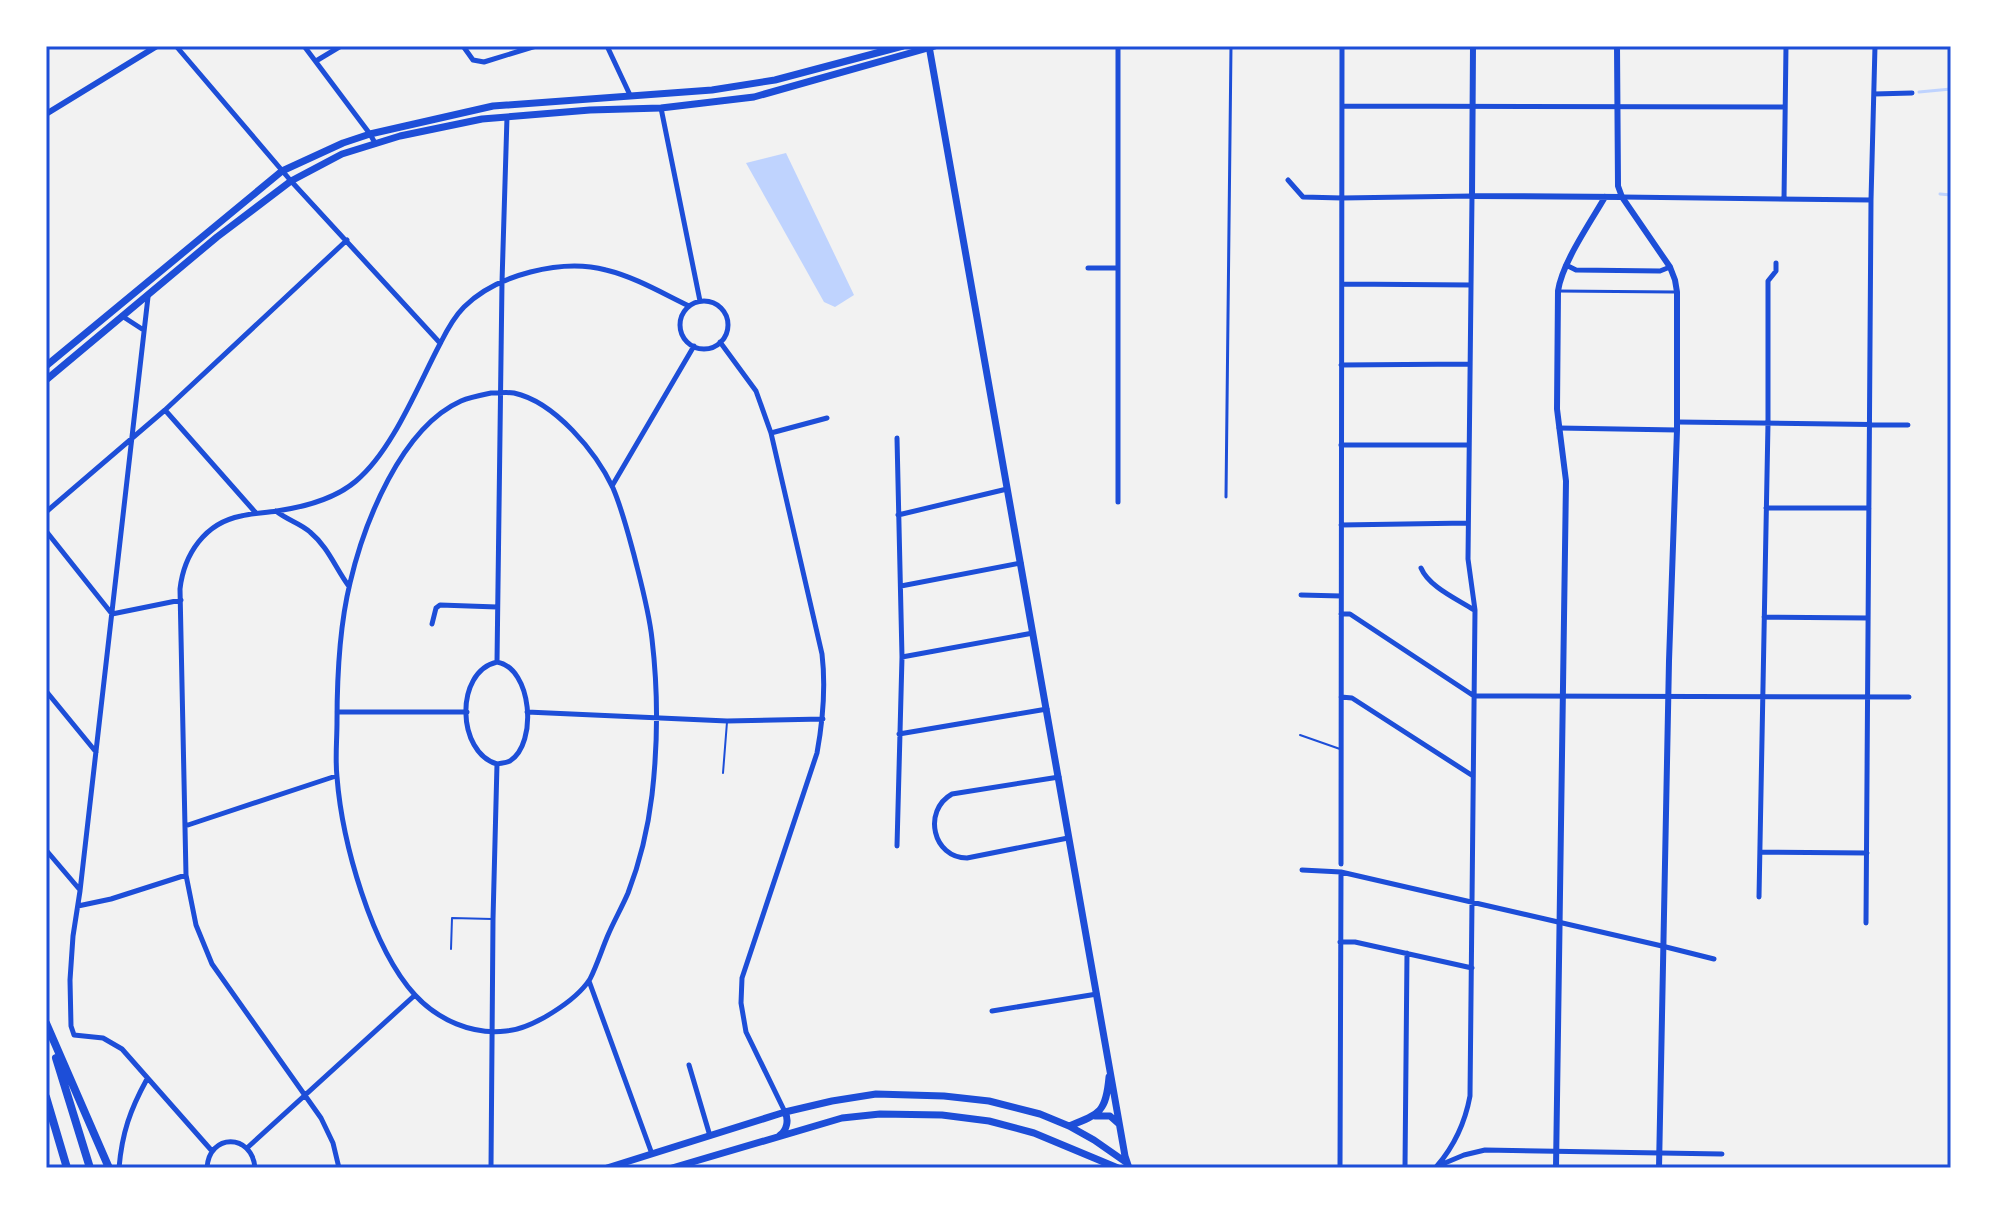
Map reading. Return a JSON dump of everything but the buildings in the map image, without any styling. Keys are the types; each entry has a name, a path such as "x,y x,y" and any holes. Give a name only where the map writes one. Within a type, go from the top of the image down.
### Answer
{"highway":[{"path":"46,1025 90,1168"},
{"path":"46,1025 109,1168"},
{"path":"46,1097 67,1168"}],"main road":[{"path":"46,366 282,171 314,154 370,134 493,106 712,90 775,80 903,46"},
{"path":"46,380 217,237 291,181 342,154 400,136 482,119 661,108 754,97 931,47 1129,1166"},
{"path":"661,108 668,93"},
{"path":"607,110 630,95"},
{"path":"507,116 514,105"},
{"path":"1095,1116 1106,1099 1110,1067"},
{"path":"607,1168 785,1112 876,1094 944,1096 1002,1104 1040,1114 1094,1140 1129,1166"},
{"path":"773,1138 785,1131 785,1112"},
{"path":"672,1168 842,1118 880,1114 942,1115 989,1121 1034,1133 1118,1168"},
{"path":"1069,1126 1095,1116 1110,1116 1121,1126"}],"street":[{"path":"46,114 157,46"},
{"path":"176,46 282,171 440,343"},
{"path":"304,46 375,143"},
{"path":"316,61 341,46"},
{"path":"463,46 468,55 479,62 536,46"},
{"path":"607,46 630,95"},
{"path":"1118,46 1118,502"},
{"path":"1226,497 1231,46"},
{"path":"1341,864 1342,46"},
{"path":"1435,1167 1452,1146 1461,1128 1470,1096 1475,610 1468,566 1468,523 1473,46"},
{"path":"1617,46 1618,186 1622,197 1670,267 1677,292 1677,426 1668,696 1659,1168"},
{"path":"1784,199 1786,46"},
{"path":"1866,923 1871,200 1875,46"},
{"path":"1874,94 1912,93"},
{"path":"1342,106 1785,107"},
{"path":"661,108 700,301"},
{"path":"497,662 507,116"},
{"path":"1288,180 1303,197 1871,200"},
{"path":"1556,1168 1566,481 1557,409 1558,291 1566,265 1605,197"},
{"path":"46,512 133,439 347,240"},
{"path":"1759,897 1768,281 1776,271 1776,263"},
{"path":"1566,265 1576,270 1657,271 1670,267"},
{"path":"339,1168 330,1135 212,964 196,925 186,875 181,580 186,563 203,536 223,521 325,498 346,488 365,473 406,412 440,343 464,307 502,282 542,270 579,266 603,269 633,279 689,306"},
{"path":"1088,268 1118,268"},
{"path":"1342,284 1471,285"},
{"path":"1558,291 1677,292"},
{"path":"148,294 73,936 71,1026 74,1035 112,1042 126,1054 212,1151"},
{"path":"700,301 716,304 726,316 727,327 720,342 708,348 694,346 685,340 681,330 682,315 689,306 700,301"},
{"path":"122,316 143,329"},
{"path":"720,342 756,391 771,433 822,654 825,679 817,753 742,978 741,1003 746,1032 785,1112"},
{"path":"612,486 694,346"},
{"path":"1341,365 1470,364"},
{"path":"500,393 515,393 530,399 564,420 612,486 625,522 652,636 657,717 652,796 641,855 628,894 589,981 569,1000 533,1023 506,1031 464,1028 447,1020 415,995 387,952 362,895 336,776 337,676 349,586 361,548 392,476 417,437 434,419 461,401 477,395 500,393"},
{"path":"165,410 256,513"},
{"path":"771,433 827,418"},
{"path":"1559,428 1768,423 1908,425"},
{"path":"897,438 902,657 897,846"},
{"path":"1341,445 1469,445"},
{"path":"898,515 1007,489"},
{"path":"1766,508 1869,508"},
{"path":"276,511 316,537 349,586"},
{"path":"1341,525 1468,523"},
{"path":"46,531 112,614"},
{"path":"901,586 1021,563"},
{"path":"1421,568 1432,583 1475,610"},
{"path":"1301,595 1341,596"},
{"path":"112,614 181,600"},
{"path":"432,624 436,608 440,605 497,607"},
{"path":"1341,614 1350,614 1474,696 1909,697"},
{"path":"1764,617 1868,618"},
{"path":"902,657 1033,633"},
{"path":"497,662 510,667 518,677 526,697 527,712 526,731 518,753 513,759 497,764 485,759 473,744 467,712 469,692 478,672 497,662"},
{"path":"46,691 96,752"},
{"path":"1341,697 1352,698 1474,776"},
{"path":"899,734 1047,709"},
{"path":"337,712 467,712"},
{"path":"527,712 727,721 823,719"},
{"path":"491,1168 497,764"},
{"path":"185,826 336,776"},
{"path":"1059,777 952,794 939,804 935,814 935,831 940,844 950,855 959,858 1069,838"},
{"path":"46,850 80,891"},
{"path":"1760,852 1867,853"},
{"path":"1302,870 1341,872 1714,959"},
{"path":"1340,1168 1341,872"},
{"path":"78,906 186,875"},
{"path":"1340,942 1349,940 1472,968"},
{"path":"1405,1168 1407,953"},
{"path":"589,981 652,1154"},
{"path":"992,1011 1097,994"},
{"path":"247,1148 415,995"},
{"path":"689,1065 710,1136"},
{"path":"119,1168 128,1116 147,1079"},
{"path":"207,1168 212,1151 225,1142 240,1143 247,1148 252,1154 255,1168"},
{"path":"1452,1146 1474,1152 1556,1150 1722,1154"},
{"path":"1435,1167 1474,1152"}],"lane":[{"path":"723,773 727,721"},
{"path":"1300,735 1341,749"},
{"path":"451,949 452,918 493,919"}],"water":[{"path":"786,153 854,295 835,307 824,302 746,163"}],"waterway":[{"path":"1919,92 1951,89"},
{"path":"1940,194 1951,195"}]}
